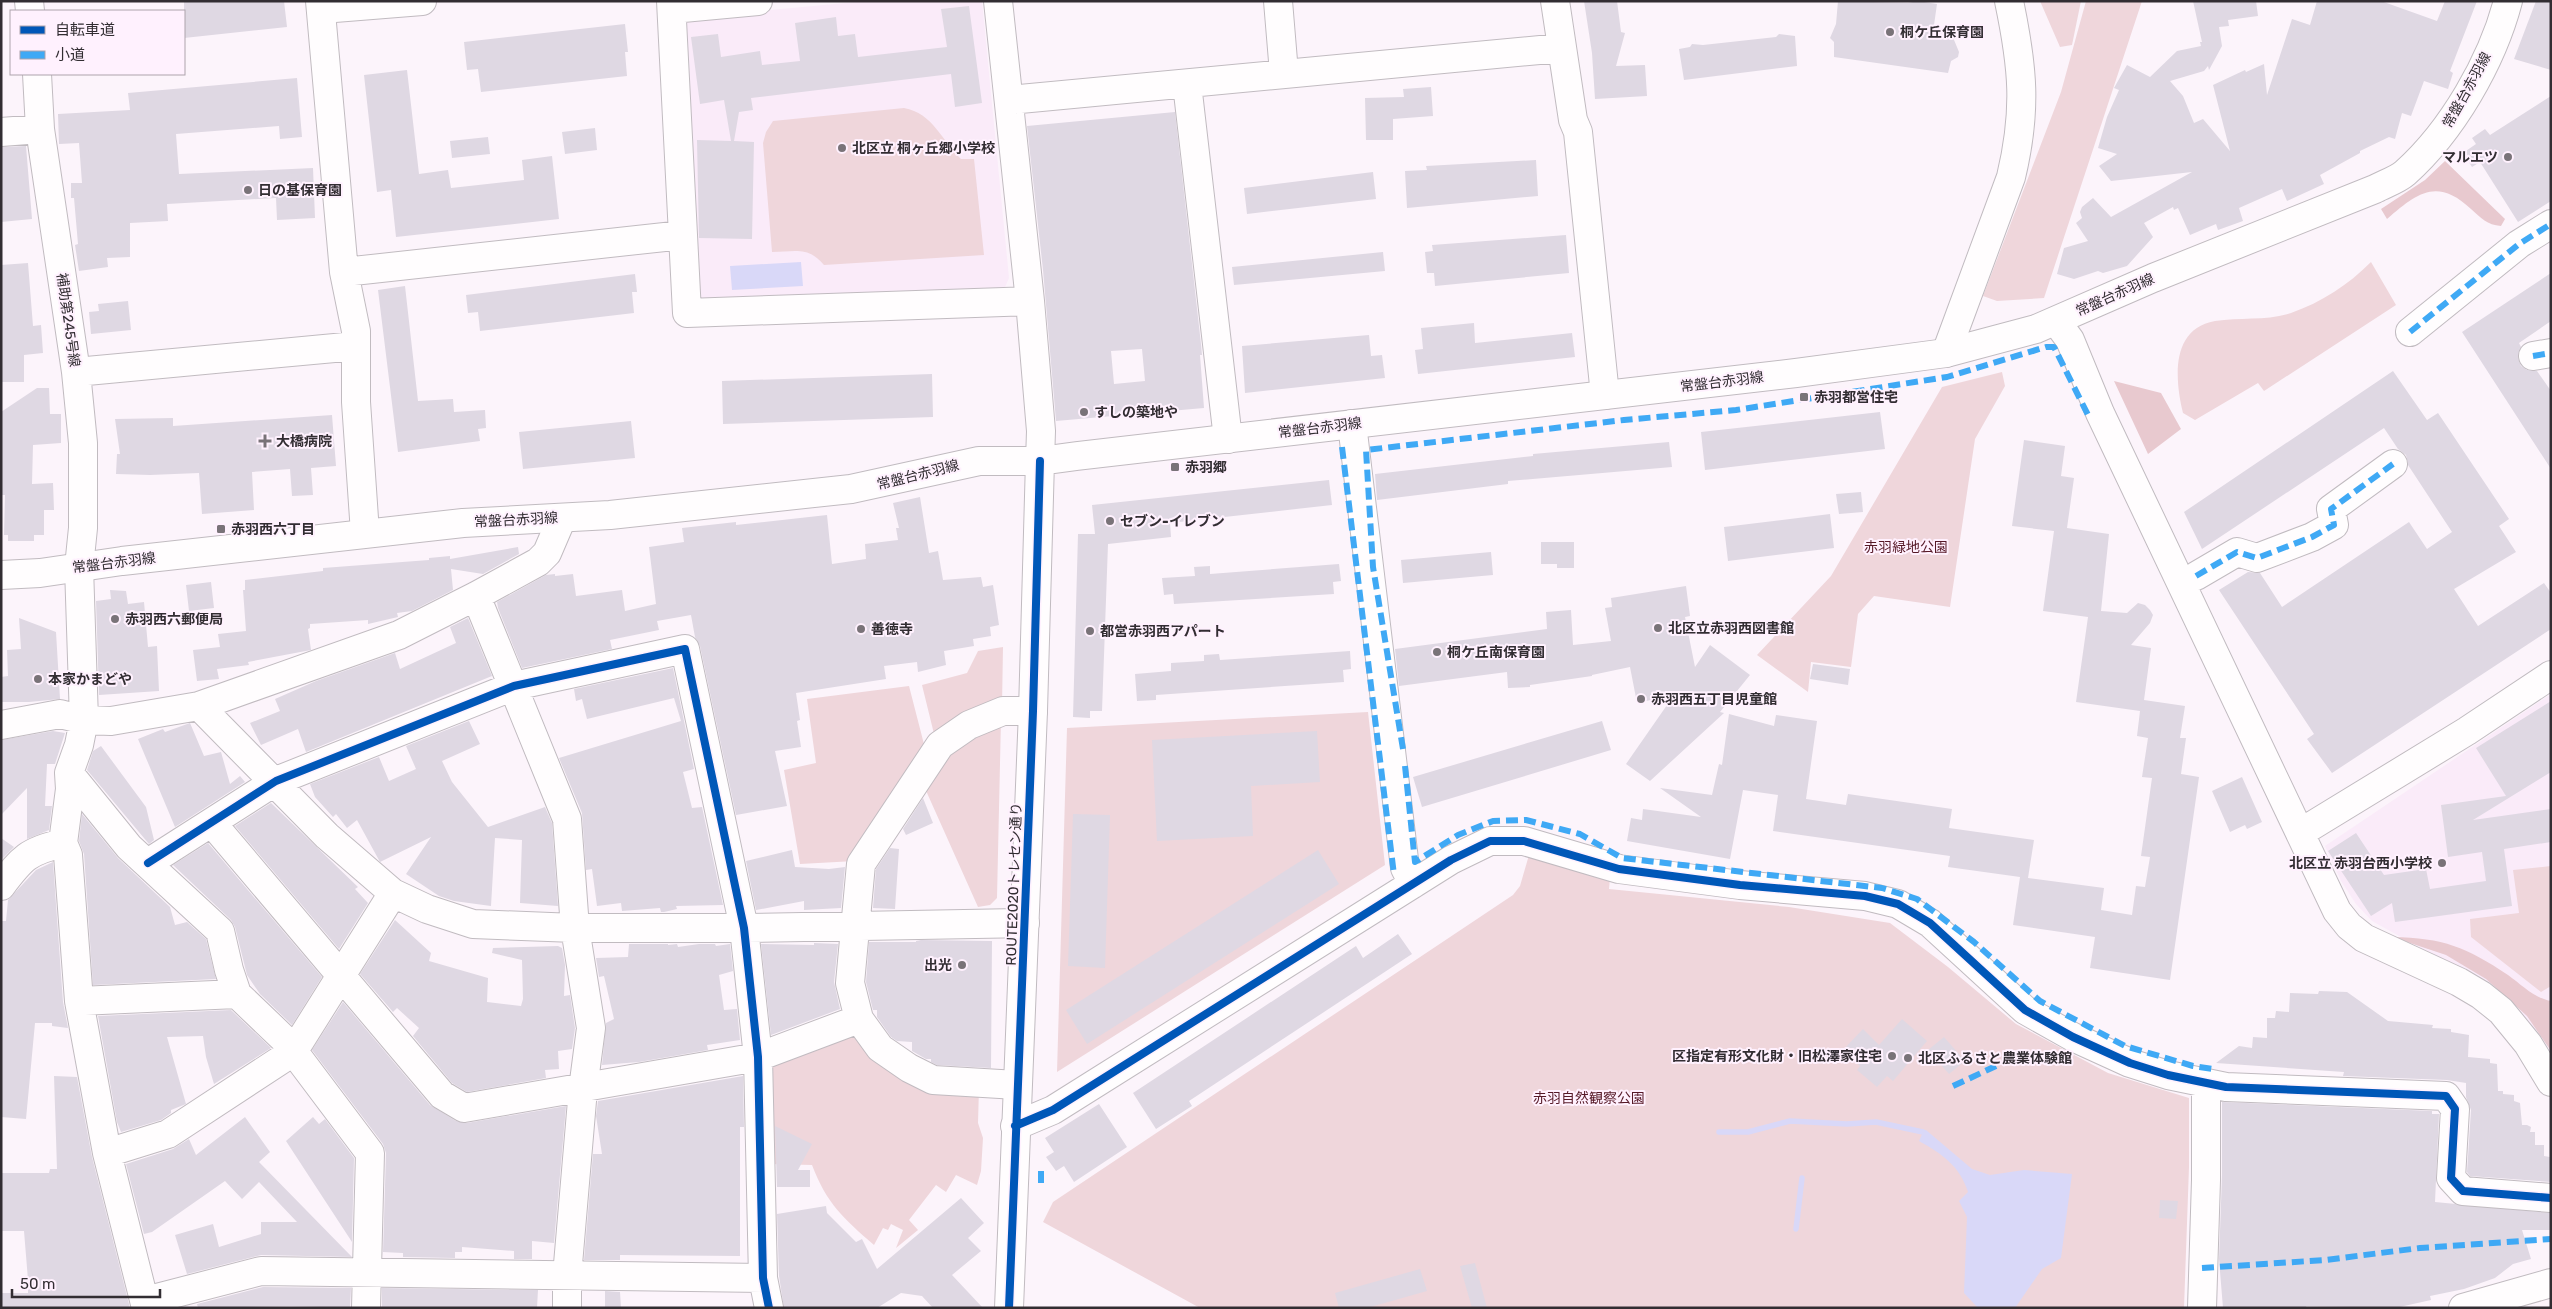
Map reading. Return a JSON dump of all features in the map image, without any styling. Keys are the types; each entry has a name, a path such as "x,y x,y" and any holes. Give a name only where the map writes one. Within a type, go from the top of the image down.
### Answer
{"street":[{"path":"365,533 356,402 356,331 344,272 321,5 422,1"},
{"path":"758,1 672,5 687,313 1030,301"},
{"name":"ROUTE2020トレセン通り","path":"998,1 1030,301 1041,431 1033,711 1009,1308"},
{"path":"1278,1 1284,73"},
{"path":"1555,1 1573,120 1578,132 1606,395"},
{"path":"1946,353 2010,177 2017,150 2023,84 2018,45 2009,1"},
{"name":"常盤台赤羽線","path":"1,575 463,523 562,518 864,488 979,461 1040,460 1606,395 1946,353 2036,329 2154,278 2375,189 2404,174 2443,134 2463,103 2480,71 2508,1"},
{"path":"1009,100 1173,83 1187,84 1284,73 1297,74 1561,48"},
{"name":"補助第245号線","path":"37,75 40,129 76,372 83,443 83,528 79,567 84,720 79,744 68,773"},
{"path":"1187,84 1228,438"},
{"path":"1,132 40,129"},
{"path":"2410,332 2519,244 2551,224"},
{"path":"344,272 683,235"},
{"path":"2056,321 2070,340 2100,413 2337,911 2349,926 2364,938 2481,994 2516,1027 2551,1082"},
{"path":"76,372 356,346"},
{"path":"1352,424 1405,868 1413,884"},
{"path":"2196,576 2237,552 2257,558 2312,538 2334,525 2331,509 2392,464"},
{"path":"1,725 60,714 84,720 111,720 199,706 399,635 538,562 547,553 562,518"},
{"path":"476,596 567,820 575,928 591,1028 583,1089 567,1276 567,1308"},
{"path":"148,863 276,781 514,686 685,649 744,928 758,1057 763,1278 769,1308"},
{"path":"2300,833 2467,731 2551,675"},
{"path":"199,706 276,781 327,836 393,893 427,908 473,924 575,928 744,928 1025,923"},
{"path":"1017,1085 933,1080 909,1068 880,1048 859,1019 850,983 861,864 940,745 969,725 1003,711 1033,711"},
{"path":"68,773 70,789 63,843 68,856 80,1001 107,1152 146,1304 261,1271 763,1278"},
{"path":"68,773 129,848 148,863 220,931 237,994 285,1040 370,1153 366,1308"},
{"path":"212,823 442,1095 464,1108 583,1089 758,1057 859,1019"},
{"path":"1015,1126 1053,1110 1451,860 1490,841 1524,841 1619,869 1740,885 1865,896 1898,904 1930,923 2025,1010 2073,1037 2130,1063 2206,1084 2226,1087 2446,1096 2455,1109 2451,1178 2457,1186 2463,1191 2551,1198"},
{"path":"1,886 24,858 41,848 63,843"},
{"path":"107,1152 168,1134 293,1052 340,974 393,893"},
{"path":"80,1001 237,994"},
{"path":"2202,1308 2206,1180 2206,1084"},
{"path":"2463,1308 2551,1283"}],"shaded area":[{"name":"北区立 桐ヶ丘郷小学校","path":"867,1 982,1 1009,278 1003,292 694,304 682,18"},
{"path":"2445,161 2505,219 2501,226 2484,220 2459,199 2448,193 2437,191 2427,192 2418,196 2387,219 2381,209 2425,180"},
{"path":"2114,381 2161,393 2181,429 2148,454"},
{"name":"北区立 赤羽台西小学校","path":"2551,694 2551,1061 2484,983 2372,921 2356,904 2341,881 2325,846"},
{"path":"2392,937 2426,939 2467,951 2493,965 2534,994 2551,1001 2551,1051 2527,1016 2486,979 2446,955"}],"green space":[{"path":"2040,1 2081,1 2072,45 2060,47"},
{"path":"2086,1 2142,1 2044,298 1997,301 1983,296 2061,92"},
{"path":"904,108 914,111 930,122 961,159 974,159 984,255 824,265 812,255 801,251 772,252 763,143 766,132 773,121"},
{"path":"2371,262 2396,305 2264,391 2258,383 2195,420 2183,413 2178,386 2179,358 2183,345 2190,334 2200,326 2215,321 2273,317 2302,309 2334,292"},
{"name":"赤羽緑地公園","path":"2002,372 2005,386 1975,439 1950,607 1874,596 1858,614 1851,667 1811,662 1808,692 1757,655 1831,576 1942,387"},
{"path":"1003,647 1002,706 936,742 922,685 967,673 978,651"},
{"path":"909,686 926,752 855,861 800,864 784,770 816,763 807,699"},
{"path":"1368,712 1385,865 1057,1072 1067,728"},
{"path":"1001,719 997,898 990,905 978,907 923,784 943,751"},
{"name":"赤羽自然観察公園","path":"1529,855 1610,878 1609,889 1789,907 1890,923 1948,967 2016,1024 2108,1073 2189,1098 2189,1167 2184,1308 1200,1308 1043,1222 1053,1202 1513,895 1520,886"},
{"path":"2551,866 2551,986 2541,992 2471,937 2470,919 2519,913 2513,870"},
{"path":"858,1035 979,1088 978,1123 983,1138 981,1171 977,1185 956,1175 946,1192 936,1185 909,1220 918,1230 896,1248 903,1230 891,1224 888,1230 883,1228 874,1245 837,1210 824,1190 812,1165 768,1164 770,1057"}],"water":[{"path":"801,262 803,286 732,290 730,266"},
{"path":"1926,1130 1972,1169 1990,1175 2024,1170 2072,1174 2061,1258 2042,1269 2015,1308 1978,1308 1964,1293 1967,1217 1959,1201 1968,1192 1965,1183 1955,1168 1935,1151 1919,1141"}],"building":[{"path":"184,1 284,1 287,27 185,38"},
{"path":"1584,1 1617,1 1621,32 1625,33 1616,66 1645,65 1647,96 1595,99 1592,53"},
{"path":"1838,1 1908,3 1918,1 1937,4 1933,32 1952,35 1959,52 1958,57 1951,61 1948,73 1834,57 1834,42 1830,38 1836,24"},
{"path":"2193,1 2256,1 2258,16 2228,20 2229,26 2219,27 2222,46 2209,70 2208,66 2204,71 2170,81 2183,96 2194,123 2203,119 2230,151 2213,85 2245,70 2246,72 2264,64 2267,95 2292,19 2310,25 2317,1 2381,1 2437,21 2445,1 2477,1 2450,71 2453,73 2448,89 2424,81 2411,116 2402,113 2395,139 2389,137 2360,151 2360,153 2320,175 2324,184 2287,201 2282,189 2239,208 2243,221 2218,230 2216,224 2190,235 2178,208 2174,210 2173,207 2144,223 2153,237 2127,266 2103,273 2098,271 2074,279 2057,274 2064,248 2088,241 2076,223 2082,218 2080,212 2082,207 2093,198 2111,217 2192,172 2111,181 2099,166 2117,154 2098,148 2107,117 2119,90 2114,88 2127,65 2150,77 2177,51 2201,46 2200,42 2202,42"},
{"path":"2536,1 2551,1 2551,70 2514,59"},
{"path":"969,6 982,103 955,107 951,74 751,98 753,110 739,112 734,141 754,142 752,239 699,238 697,140 731,141 724,100 700,104 691,37 718,34 721,57 760,51 762,65 800,61 795,23 836,17 838,36 855,34 858,57 947,47 941,9"},
{"path":"625,24 628,52 625,52 627,76 481,92 478,69 467,70 464,42"},
{"path":"1779,34 1795,36 1797,66 1684,80 1679,49 1690,47 1692,44 1703,45 1776,37"},
{"path":"407,70 419,174 448,170 451,188 524,180 522,160 552,156 559,219 396,237 391,190 377,192 364,75"},
{"path":"297,78 302,137 280,139 279,126 176,134 179,174 313,168 315,218 277,220 276,198 167,204 168,221 130,223 130,257 107,258 108,267 79,271 75,245 78,244 74,198 71,198 71,183 82,183 79,143 59,144 58,114 130,110 128,93"},
{"path":"1431,87 1433,116 1393,119 1393,140 1366,140 1365,98 1404,97 1403,89"},
{"name":"マルエツ","path":"2551,96 2551,201 2518,222 2480,162 2472,167 2463,153 2476,144 2472,138 2485,129 2490,135"},
{"path":"1175,112 1201,344 1202,355 1200,355 1204,408 1056,421 1043,270 1027,126","holes":["1142,349 1145,381 1114,384 1111,351"]},
{"path":"595,128 597,150 565,154 562,132"},
{"path":"488,137 490,154 452,158 450,141"},
{"path":"26,146 32,219 1,222 1,147"},
{"path":"1536,160 1538,196 1407,208 1405,171 1427,170 1426,166"},
{"path":"1373,172 1376,199 1247,214 1244,188"},
{"path":"1566,235 1569,273 1435,286 1434,273 1427,273 1425,252 1433,251 1432,245"},
{"path":"1383,252 1385,271 1234,285 1232,267"},
{"path":"28,263 33,326 41,325 43,353 24,355 24,382 1,382 1,265"},
{"path":"2551,273 2551,321 2519,343 2521,347 2518,358 2521,366 2527,370 2537,371 2551,391 2551,469 2462,332"},
{"path":"635,274 637,292 632,292 634,313 480,331 478,312 468,313 466,295"},
{"path":"405,286 418,401 453,399 454,412 485,410 486,428 478,429 480,441 398,452 378,290"},
{"path":"128,301 131,330 91,334 89,312 99,311 98,304"},
{"path":"1474,323 1475,343 1572,333 1575,357 1418,374 1415,350 1423,349 1421,328"},
{"path":"1369,335 1371,356 1382,355 1385,378 1245,393 1242,346"},
{"path":"2393,371 2427,420 2438,413 2509,519 2499,526 2516,552 2454,589 2478,626 2544,583 2551,593 2551,629 2332,773 2307,739 2314,734 2219,590 2248,572 2260,573 2282,607 2409,522 2427,549 2452,532 2408,465 2406,455 2398,449 2384,428 2202,549 2184,512"},
{"path":"932,374 933,417 723,424 722,381"},
{"path":"37,388 49,388 50,414 61,414 61,443 33,445 32,484 53,483 54,510 44,510 44,535 34,535 34,541 8,541 8,535 4,535 5,495 1,495 1,412"},
{"path":"1880,412 1885,449 1705,470 1701,432"},
{"path":"332,415 336,466 311,468 313,495 292,496 290,469 252,472 254,510 202,514 199,473 116,474 117,454 120,454 115,419 173,418 173,426"},
{"path":"631,421 635,458 523,469 519,432"},
{"path":"2024,440 2065,446 2061,476 2074,478 2067,528 2109,534 2101,611 2127,613 2138,603 2145,605 2153,615 2150,623 2131,645 2151,648 2144,700 2185,706 2180,738 2186,738 2181,774 2199,777 2170,980 2090,968 2095,937 2013,925 2020,877 1948,867 1950,856 1773,831 1778,795 1743,790 1730,859 1627,841 1631,818 1642,820 1643,809 1701,817 1660,788 1712,795 1719,764 1722,765 1729,714 1774,726 1776,715 1817,721 1806,799 1846,805 1848,794 1952,809 1949,828 2034,840 2028,878 2104,888 2101,910 2132,915 2136,886 2145,887 2150,857 2141,856 2152,778 2142,777 2148,738 2137,736 2140,711 2076,702 2088,617 2043,611 2054,531 2012,526"},
{"path":"1669,442 1672,467 1508,481 1508,484 1377,500 1375,474 1533,456 1533,454"},
{"path":"1329,480 1332,505 1170,523 1171,537 1108,544 1102,711 1090,711 1090,718 1073,717 1078,534 1095,534 1092,505"},
{"path":"1861,492 1863,512 1839,514 1836,494"},
{"path":"920,497 929,553 938,551 943,580 981,577 983,587 993,585 999,625 990,627 991,636 973,639 974,646 944,651 946,665 918,672 917,662 884,666 886,679 796,693 800,720 797,721 801,747 775,751 787,806 736,815 700,646 695,637 691,615 657,621 659,630 610,640 612,649 522,668 498,608 497,602 546,575 555,574 555,576 573,574 576,596 622,590 625,611 656,604 649,547 684,542 682,528 736,522 736,525 827,515 832,564 866,559 865,544 898,540 896,528 899,528 893,503"},
{"path":"1830,514 1834,548 1728,561 1724,527"},
{"path":"1541,542 1574,542 1574,568 1557,568 1557,564 1541,564"},
{"path":"518,547 519,554 483,574 451,569 453,590 412,611 397,613 398,617 368,624 368,620 310,624 308,629 311,650 248,662 249,665 217,669 219,679 197,681 193,650 220,647 218,634 246,631 243,590 245,590 245,580 323,571 323,568 429,560 429,558 450,556 450,559"},
{"path":"1491,552 1493,575 1403,583 1401,560"},
{"path":"1339,564 1341,581 1333,582 1334,594 1174,604 1173,594 1164,595 1162,578 1195,576 1194,567 1210,566 1210,574"},
{"path":"211,582 214,608 189,611 186,585"},
{"path":"1686,586 1690,616 1685,617 1695,667 1710,645 1750,675 1720,712 1724,713 1650,781 1626,764 1674,695 1637,703 1630,667 1592,676 1530,685 1530,687 1508,688 1507,672 1399,686 1395,649 1547,629 1546,612 1571,610 1573,645 1611,641 1605,608 1612,607 1611,598"},
{"path":"110,590 126,591 128,604 144,602 148,647 157,646 159,691 99,695 96,601 111,599"},
{"path":"19,618 56,632 60,699 1,702 1,677 8,676 7,650 21,649"},
{"path":"468,618 492,676 306,752 298,729 261,745 250,723 280,711 275,699 316,681 395,653 400,669 456,643 450,627"},
{"path":"1350,651 1351,669 1343,670 1344,682 1156,695 1156,700 1137,701 1135,674 1171,671 1171,663 1204,661 1204,655 1219,654 1220,660"},
{"path":"1813,664 1850,669 1848,685 1810,679"},
{"path":"673,668 694,769 683,772 692,808 702,807 723,905 676,906 677,909 664,912 661,912 660,908 622,911 621,903 597,906 592,869 586,870 582,813 559,758 681,721 674,698 587,719 582,699 576,701 574,689"},
{"path":"2551,701 2551,772 2473,820 2551,809 2551,842 2504,849 2512,906 2395,922 2392,903 2371,916 2328,851 2356,833 2384,875 2426,869 2430,889 2486,881 2482,852 2448,857 2441,805 2506,796 2476,748"},
{"path":"469,721 480,744 442,761 452,782 488,827 545,807 552,823 558,906 520,903 522,840 495,838 491,906 454,901 439,896 406,874 431,837 380,862 357,820 347,828 336,814 333,817 315,797 310,784 379,757 389,781 416,769 406,746"},
{"path":"1602,721 1611,750 1422,807 1413,777"},
{"path":"190,723 204,756 221,752 230,784 240,776 245,782 175,827 138,739 163,729 165,732"},
{"path":"53,731 65,733 55,764 47,764 45,806 52,806 49,830 27,839 27,788 1,815 1,740"},
{"path":"1317,731 1320,782 1251,786 1253,836 1157,841 1152,740"},
{"path":"101,746 146,807 154,840 149,844 87,770 93,751"},
{"path":"2242,777 2262,822 2247,829 2245,825 2230,832 2212,791"},
{"path":"923,798 933,823 906,835 903,829"},
{"path":"271,803 358,887 355,889 368,903 339,949 235,826"},
{"path":"82,814 118,858 170,907 175,925 187,922 206,939 216,979 93,985 84,854 79,841"},
{"path":"1073,814 1110,815 1105,968 1068,966"},
{"path":"1,838 14,847 1,860"},
{"path":"208,843 322,977 292,1025 260,994 247,975 235,927 231,920 173,865"},
{"path":"890,848 899,849 895,909 873,908 876,869"},
{"path":"792,850 795,867 829,869 845,867 841,908 804,910 804,901 756,910 746,861"},
{"path":"1318,850 1339,884 1087,1044 1066,1010"},
{"path":"53,862 63,1002 68,1028 52,1026 52,1023 35,1023 26,1119 1,1117 1,921 6,921 8,900 36,870"},
{"path":"395,920 431,953 429,961 488,978 487,1002 521,1006 523,999 522,960 492,953 493,948 558,946 562,948 565,965 564,996 570,995 575,1028 572,1049 558,1051 559,1069 545,1070 546,1078 467,1092 452,1083 413,1036 419,1028 397,1008 393,1012 360,974"},
{"path":"1398,934 1412,954 1189,1101 1192,1106 1156,1129 1133,1093 1356,946 1363,958"},
{"path":"921,940 992,941 991,1068 937,1065 931,1062 931,1059 926,1059 912,1051 912,1042 897,1041 891,1037 877,1017 877,1010 873,1010 866,982 869,942 916,942"},
{"path":"814,943 838,944 834,982 840,1009 771,1035 761,944 814,945"},
{"path":"629,944 677,944 678,947 699,944 715,944 716,946 730,944 733,971 719,975 724,1010 737,1009 740,1040 707,1045 708,1050 639,1062 602,1065 606,1023 614,1019 604,976 599,977 596,958 628,957"},
{"path":"2319,991 2347,992 2388,1021 2433,1025 2432,1028 2451,1029 2451,1032 2469,1035 2468,1057 2490,1059 2490,1063 2497,1064 2498,1091 2503,1091 2503,1094 2514,1095 2514,1101 2520,1103 2522,1125 2531,1127 2530,1132 2535,1132 2535,1145 2544,1145 2544,1156 2550,1157 2551,1182 2470,1176 2467,1172 2471,1110 2466,1097 2466,1083 2447,1080 2343,1076 2344,1072 2216,1063 2239,1046 2252,1048 2253,1037 2267,1038 2267,1018 2275,1018 2276,1011 2289,1012 2290,993 2318,994"},
{"path":"343,1002 430,1105 456,1121 467,1123 566,1106 554,1243 532,1241 532,1259 514,1259 514,1251 462,1247 462,1252 455,1252 455,1258 403,1257 403,1253 383,1252 386,1153 383,1144 312,1050"},
{"path":"231,1010 271,1048 214,1084 206,1057 203,1036 167,1037 186,1104 171,1110 171,1113 161,1120 121,1132 117,1122 98,1016"},
{"name":"区指定有形文化財・旧松澤家住宅","path":"1902,1019 1927,1041 1893,1081 1887,1076 1877,1087 1857,1070 1860,1066 1843,1050 1863,1029 1879,1045"},
{"path":"1944,1037 1965,1061 1949,1074 1928,1050"},
{"path":"54,1076 77,1077 92,1157 130,1308 1,1308 1,1293 28,1293 28,1280 24,1231 1,1231 1,1173 49,1173 50,1169 57,1169"},
{"path":"743,1076 744,1127 740,1127 740,1256 620,1255 620,1260 584,1260 593,1154 602,1154 596,1116 598,1101"},
{"path":"2222,1102 2432,1111 2432,1114 2439,1114 2435,1202 2551,1213 2551,1230 2522,1230 2531,1259 2513,1264 2495,1278 2464,1289 2430,1296 2431,1300 2395,1308 2306,1306 2307,1308 2223,1308 2219,1259"},
{"path":"1099,1104 1127,1147 1074,1182 1064,1166 1056,1171 1046,1157 1054,1152 1045,1138"},
{"path":"245,1117 270,1152 259,1162 352,1257 261,1255 187,1274 175,1235 213,1224 219,1247 261,1234 261,1222 297,1222 259,1182 242,1199 225,1181 152,1232 144,1234 126,1164 173,1149 189,1139 196,1155"},
{"path":"313,1117 319,1124 325,1119 354,1158 352,1242 286,1141"},
{"path":"775,1126 812,1144 798,1170 810,1170 810,1187 777,1187"},
{"path":"961,1198 984,1223 968,1238 981,1251 952,1275 983,1308 933,1308 922,1296 901,1293 877,1308 784,1308 779,1276 777,1214 826,1206 827,1213 856,1242 862,1239 877,1269"},
{"path":"2160,1200 2178,1201 2176,1219 2159,1218"},
{"path":"1475,1263 1487,1308 1472,1308 1460,1266"},
{"path":"1420,1269 1427,1291 1367,1308 1339,1308 1335,1293"},
{"path":"263,1287 351,1288 350,1308 291,1306 198,1308 197,1304"},
{"path":"382,1288 538,1290 537,1308 382,1308"},
{"path":"605,1291 620,1292 621,1308 605,1308"}],"waterway":[{"path":"1719,1132 1748,1132 1790,1121 1847,1124 1876,1122 1923,1132"},
{"path":"1796,1229 1802,1178"}],"marked path":[{"path":"2410,332 2519,244 2551,224"},
{"path":"1403,749 1373,567 1366,450 1624,420 1736,410 1947,377 2046,347 2054,347 2089,417"},
{"path":"2533,356 2551,353"},
{"path":"1342,447 1394,875"},
{"path":"2196,576 2237,552 2257,558 2312,537 2334,525 2331,509 2393,464"},
{"path":"1405,766 1415,862 1458,835 1493,821 1526,820 1580,834 1622,858 1882,888 1917,899 1974,942 2040,1001 2125,1046 2193,1066 2213,1069"},
{"path":"1953,1086 1996,1066"},
{"path":"1041,1171 1041,1186"},
{"path":"2202,1268 2325,1260 2420,1248 2551,1239"}],"cycle path":[{"path":"1009,1308 1033,711 1040,461"},
{"path":"148,863 276,781 514,686 685,649 744,928 758,1057 763,1278 769,1308"},
{"path":"1015,1126 1053,1110 1451,860 1490,841 1524,841 1619,869 1740,885 1865,896 1898,904 1930,923 2025,1010 2073,1037 2130,1063 2168,1075 2226,1087 2446,1096 2455,1109 2451,1178 2463,1191 2551,1198"}],"place":[{"name":"桐ケ丘保育園","path":"1890,32"},
{"name":"北区立 桐ヶ丘郷小学校","path":"842,148"},
{"name":"マルエツ","path":"2508,157"},
{"name":"日の基保育園","path":"248,190"},
{"name":"赤羽都営住宅","path":"1804,397"},
{"name":"すしの築地や","path":"1084,412"},
{"name":"大橋病院","path":"265,441"},
{"name":"赤羽郷","path":"1175,467"},
{"name":"セブン-イレブン","path":"1110,521"},
{"name":"赤羽西六丁目","path":"221,529"},
{"name":"赤羽西六郵便局","path":"115,619"},
{"name":"北区立赤羽西図書館","path":"1658,628"},
{"name":"善徳寺","path":"861,629"},
{"name":"都営赤羽西アパート","path":"1090,631"},
{"name":"桐ケ丘南保育園","path":"1437,652"},
{"name":"本家かまどや","path":"38,679"},
{"name":"赤羽西五丁目児童館","path":"1641,699"},
{"name":"北区立 赤羽台西小学校","path":"2442,863"},
{"name":"出光","path":"962,965"},
{"name":"区指定有形文化財・旧松澤家住宅","path":"1892,1056"},
{"name":"北区ふるさと農業体験館","path":"1908,1058"}]}
